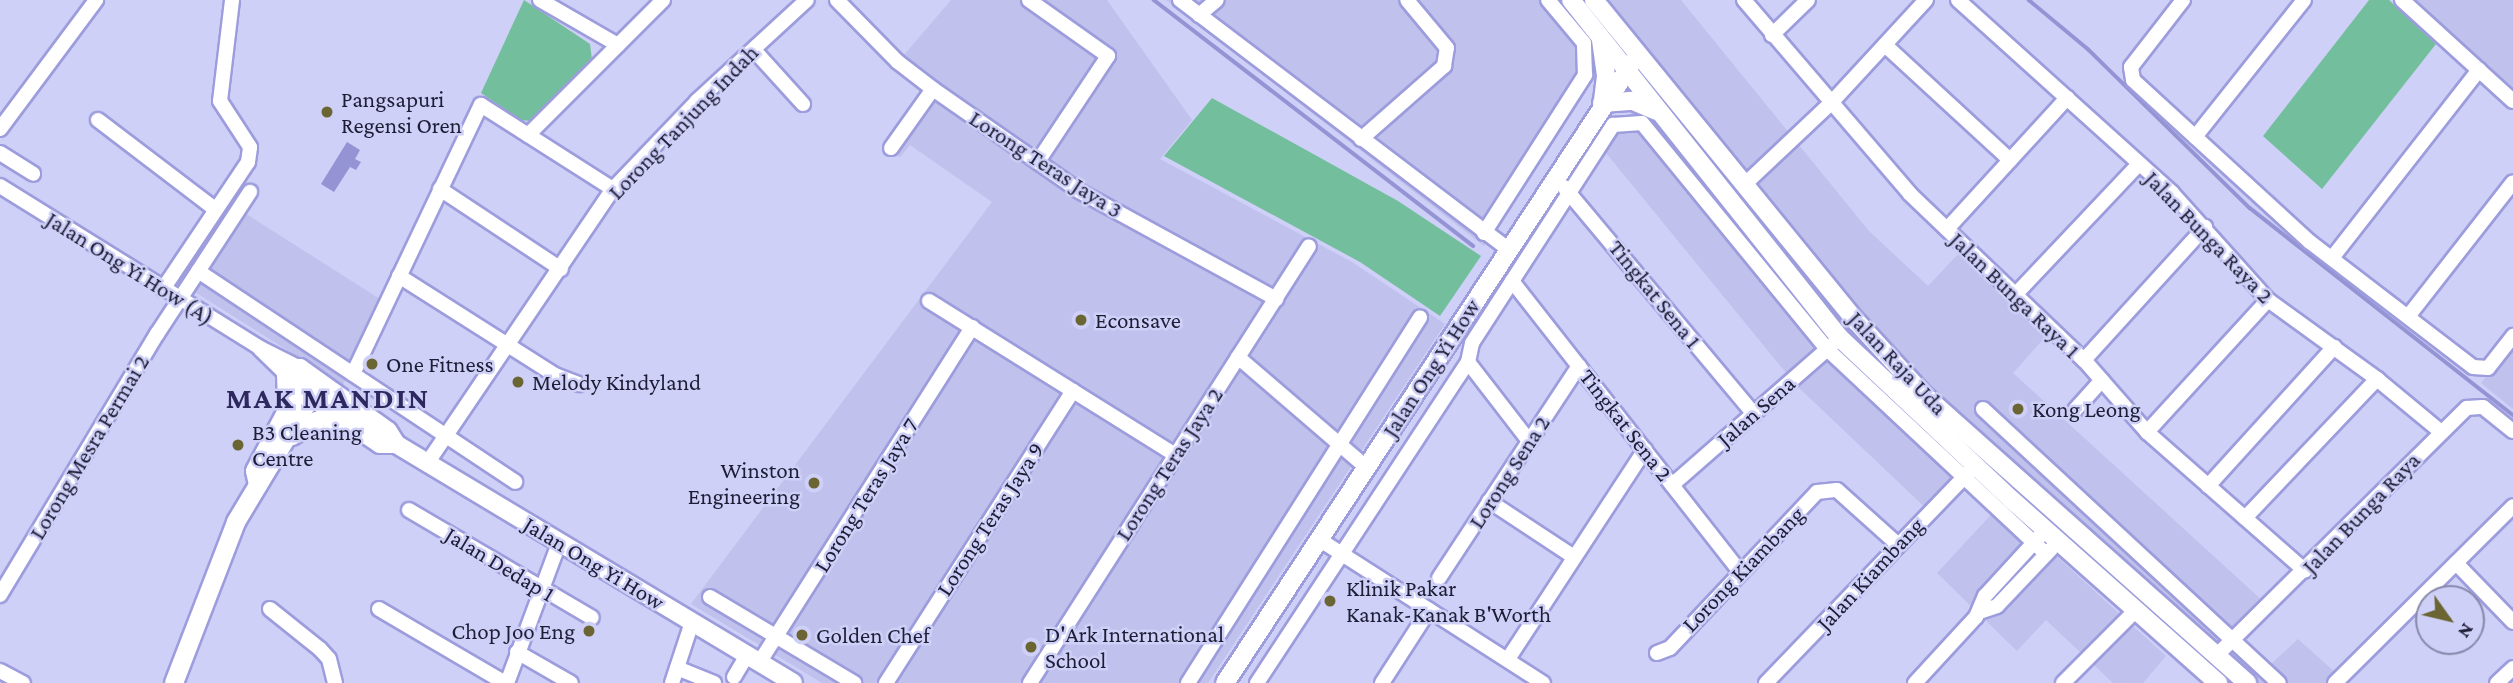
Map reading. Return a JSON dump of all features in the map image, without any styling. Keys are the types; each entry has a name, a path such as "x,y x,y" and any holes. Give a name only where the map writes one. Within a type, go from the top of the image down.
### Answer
{"main road":[{"name":"Jalan Raja Uda","path":"1570,0 1834,344 1908,405 1969,472 2046,542 2136,610 2218,683"},
{"name":"Jalan Raja Uda","path":"1594,0 1857,322 1921,391 2246,683"},
{"path":"1600,36 1606,76 1602,103 1633,101 1658,112"},
{"name":"Jalan Ong Yi How","path":"1225,683 1602,103 1639,56"},
{"path":"293,371 306,391 343,399"},
{"path":"258,485 256,471 286,409 293,371"},
{"name":"Jalan Ong Yi How","path":"293,371 343,399 388,431 396,444"},
{"path":"286,409 306,391"},
{"path":"174,683 236,522 286,440 306,391"},
{"name":"Jalan Ong Yi How","path":"306,391 363,433 380,443 396,444 428,462 793,683"},
{"path":"1908,405 1921,391"},
{"path":"286,440 317,421 363,433"}],"street":[{"path":"0,129 96,0"},
{"path":"163,289 247,162 250,147 220,101 232,0"},
{"path":"540,0 620,43"},
{"path":"528,135 663,0"},
{"name":"Lorong Tanjung Indah","path":"428,462 561,269 612,189 807,0"},
{"name":"Lorong Teras Jaya 3","path":"837,0 898,62 1079,191 1276,299"},
{"path":"1029,0 1108,56 1039,160"},
{"path":"1180,0 1507,248"},
{"path":"1199,15 1217,0"},
{"path":"1361,139 1444,66 1447,48 1407,0"},
{"path":"1484,233 1585,75 1584,43 1548,0"},
{"name":"Jalan Bunga Raya 1","path":"1744,0 1910,194 2084,360 2147,432 2305,571"},
{"path":"1772,35 1808,0"},
{"path":"1744,185 1831,103 1926,0"},
{"name":"Jalan Bunga Raya 2","path":"1958,0 2205,227 2268,300 2377,379 2441,432"},
{"path":"2183,0 2131,66 2133,80 2332,258 2481,369 2488,368 2513,336"},
{"path":"2195,137 2304,0"},
{"path":"2402,0 2513,101"},
{"path":"1885,45 2010,160"},
{"path":"754,50 803,104"},
{"path":"2332,258 2479,70"},
{"path":"891,148 933,89"},
{"path":"1947,229 2067,98"},
{"path":"353,374 481,105 612,189"},
{"path":"98,120 216,210"},
{"name":"Jalan Raja Uda","path":"1642,123 1834,344 1969,472"},
{"name":"Jalan Ong Yi How","path":"1257,683 1468,362 1472,343 1613,125 1642,123"},
{"path":"0,153 33,174"},
{"path":"2015,295 2139,164"},
{"name":"Tingkat Sena 1","path":"1552,180 1571,191 1754,414"},
{"path":"2410,314 2513,182"},
{"name":"Jalan Ong Yi How (A)","path":"0,186 293,371"},
{"path":"440,189 561,269"},
{"name":"Lorong Mesra Permai 2","path":"0,596 179,299 250,192"},
{"path":"2084,360 2205,227"},
{"name":"Lorong Teras Jaya 2","path":"1030,683 1309,246"},
{"path":"198,271 515,482"},
{"path":"399,276 555,375 579,384"},
{"name":"Tingkat Sena 2","path":"1512,281 1740,570"},
{"path":"2147,432 2268,300"},
{"path":"929,302 1175,456"},
{"name":"Jalan Ong Yi How","path":"1188,683 1420,317"},
{"name":"Lorong Teras Jaya 7","path":"736,681 775,637 972,327"},
{"path":"1455,331 1472,343"},
{"name":"Jalan Sena","path":"1672,485 1834,344"},
{"path":"2208,486 2334,347"},
{"path":"1238,357 1367,468"},
{"path":"1468,362 1529,441"},
{"name":"Lorong Sena 2","path":"1439,578 1579,366"},
{"path":"2245,518 2377,379"},
{"path":"2074,410 2102,380"},
{"name":"Lorong Teras Jaya 9","path":"886,683 1073,391"},
{"name":"Jalan Bunga Raya","path":"2216,656 2467,408 2483,407 2513,431"},
{"path":"1983,409 2231,642 2279,683"},
{"path":"1508,659 1645,450"},
{"name":"Jalan Kiambang","path":"1766,683 1896,543 1969,472"},
{"name":"Lorong Kiambang","path":"1657,653 1671,648 1740,570 1817,492 1838,490 1896,543"},
{"path":"1489,501 1574,557"},
{"path":"2335,683 2513,506"},
{"name":"Jalan Dedap 1","path":"409,510 592,618"},
{"path":"1320,540 1543,683"},
{"path":"1915,683 1979,612 1985,596 2046,542"},
{"path":"379,609 506,683 559,543"},
{"path":"2456,563 2513,622"},
{"path":"710,597 853,683"},
{"path":"270,608 329,659 335,683"},
{"path":"1382,683 1429,610"},
{"path":"2063,683 2136,610"},
{"path":"672,683 692,622"},
{"path":"517,652 544,676 571,683"},
{"path":"677,668 714,683"},
{"path":"2497,683 2513,668"},
{"path":"0,671 23,683"}],"shaded area":[{"path":"951,0 1107,0 1192,120 1160,159 1352,262 1445,324 1208,683 822,683 691,604 992,202 910,145 900,157 890,150 933,90 898,62"},
{"path":"1166,0 1553,0 1592,46 1588,78 1484,246"},
{"path":"1607,0 1681,0 1869,231 1928,286 1959,253 2047,335 2013,373 2264,602 2233,633 2269,666 2298,639 2347,683 2253,683 1924,391"},
{"path":"2409,0 2513,0 2513,94"},
{"path":"1636,112 1825,341 1970,478 1934,516 1796,385 1597,142 1611,120"},
{"path":"347,142 360,150 355,159 361,162 356,170 350,167 334,192 321,184"},
{"path":"229,203 380,299 341,390 290,352 179,282"},
{"path":"2513,342 2513,409 2481,383"},
{"path":"2000,505 2166,656 2143,683 2113,683 2046,620 2017,651 1937,573"}],"green space":[{"path":"524,0 590,44 592,60 531,121 520,120 481,93"},
{"path":"2369,0 2389,0 2436,44 2322,189 2263,136"},
{"path":"1212,98 1398,201 1481,256 1440,316 1360,262 1164,156"}],"waterway":[{"path":"1154,0 1473,246"},
{"path":"2029,0 2088,49 2250,208 2513,415"}],"place":[{"name":"Pangsapuri Regensi Oren","path":"327,112"},
{"name":"Econsave","path":"1081,320"},
{"name":"One Fitness","path":"372,364"},
{"name":"Melody Kindyland","path":"518,382"},
{"name":"Kong Leong","path":"2018,409"},
{"name":"B3 Cleaning Centre","path":"238,445"},
{"name":"Winston Engineering","path":"814,483"},
{"name":"Klinik Pakar Kanak-Kanak B'Worth","path":"1330,601"},
{"name":"Chop Joo Eng","path":"589,631"},
{"name":"Golden Chef","path":"802,635"},
{"name":"D'Ark International School","path":"1031,647"}],"district":[{"name":"MAK MANDIN","path":"328,398"}]}
